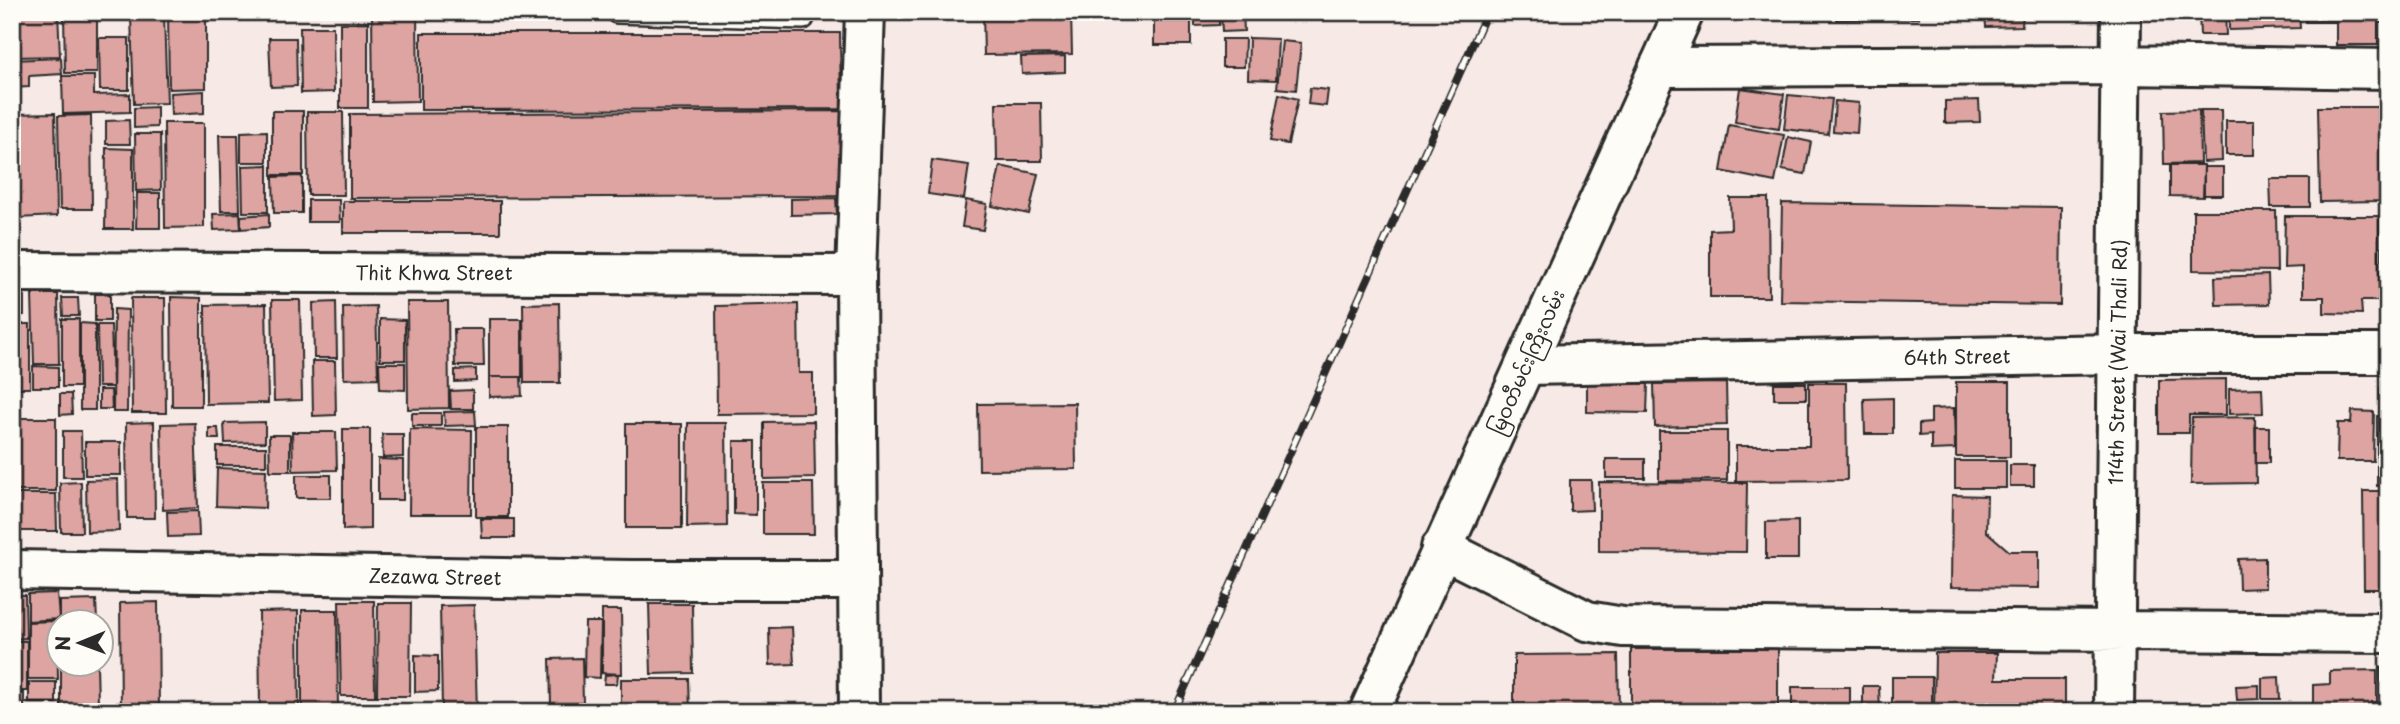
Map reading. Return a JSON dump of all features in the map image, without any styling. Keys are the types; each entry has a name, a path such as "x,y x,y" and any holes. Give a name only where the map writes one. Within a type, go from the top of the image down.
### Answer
{"street":[{"path":"859,712 856,275 865,12"},
{"name":"မြဝတီမင်းကြီးလမ်း","path":"1368,712 1684,12"},
{"name":"114th Street (Wai Thali Rd)","path":"2114,712 2121,12"},
{"path":"1659,67 2122,65 2388,69"},
{"name":"Thit Khwa Street","path":"12,272 856,275"},
{"name":"64th Street","path":"1526,365 2119,354 2388,354"},
{"path":"1441,548 1587,621 1623,627 2388,633"},
{"name":"Zezawa Street","path":"12,570 630,580 857,580"}],"lane":[{"path":"617,12 803,18"}],"building":[{"path":"12,12 58,12 60,56 12,57"},
{"path":"64,12 97,12 97,73 65,73"},
{"path":"168,12 206,12 206,88 169,89"},
{"path":"372,12 417,12 418,101 373,102"},
{"path":"983,12 1071,12 1072,54 984,55"},
{"path":"1154,12 1191,12 1191,45 1154,45"},
{"path":"1195,12 1219,12 1219,25 1195,26"},
{"path":"1221,12 1243,12 1244,31 1222,32"},
{"path":"1837,12 1918,12 1919,18 1837,20"},
{"path":"1985,12 2023,12 2022,26 1986,27"},
{"path":"2199,12 2225,12 2226,35 2200,35"},
{"path":"2229,12 2299,12 2300,28 2229,30"},
{"path":"2306,12 2388,12 2388,23 2378,23 2378,45 2336,45 2336,22 2306,22"},
{"path":"164,16 167,103 134,104 131,17"},
{"path":"368,22 368,108 340,108 340,23"},
{"path":"300,27 333,27 334,92 301,93"},
{"path":"421,33 840,33 841,109 421,110"},
{"path":"99,38 129,38 129,90 100,90"},
{"path":"269,38 296,38 297,86 271,87"},
{"path":"1249,38 1278,39 1276,80 1248,79"},
{"path":"1222,39 1245,39 1244,67 1222,67"},
{"path":"1282,41 1301,43 1296,90 1277,88"},
{"path":"1065,56 1065,72 1022,74 1021,57"},
{"path":"61,58 62,74 29,76 29,87 12,88 12,60"},
{"path":"62,76 94,76 94,95 130,94 130,112 63,114"},
{"path":"1310,88 1328,90 1326,106 1308,104"},
{"path":"1740,88 1784,94 1779,129 1735,122"},
{"path":"204,91 204,113 171,115 170,93"},
{"path":"1279,94 1298,99 1288,144 1270,141"},
{"path":"1788,95 1832,99 1828,134 1784,129"},
{"path":"1979,100 1980,122 1945,123 1945,101"},
{"path":"1835,101 1859,103 1857,133 1833,131"},
{"path":"996,103 1041,103 1042,161 997,161"},
{"path":"157,107 157,127 134,128 134,108"},
{"path":"2318,107 2380,107 2381,201 2320,202"},
{"path":"2384,109 2388,109 2388,212 2384,212"},
{"path":"2199,110 2200,163 2164,164 2163,111"},
{"path":"2201,110 2221,110 2222,161 2203,162"},
{"path":"272,111 303,111 303,175 272,175"},
{"path":"842,111 842,196 350,198 350,114"},
{"path":"307,112 343,112 344,195 308,195"},
{"path":"55,113 57,216 17,218 14,114"},
{"path":"91,115 92,209 60,209 58,116"},
{"path":"129,120 130,144 106,144 106,121"},
{"path":"2226,121 2254,121 2254,155 2226,155"},
{"path":"164,123 204,123 204,227 165,228"},
{"path":"1729,125 1784,135 1775,182 1721,171"},
{"path":"267,131 267,162 241,162 241,132"},
{"path":"135,134 160,134 161,190 136,191"},
{"path":"219,135 238,135 240,211 221,211"},
{"path":"1788,137 1811,142 1805,174 1782,170"},
{"path":"106,148 133,149 133,229 105,229"},
{"path":"932,160 969,165 964,199 928,194"},
{"path":"268,165 268,212 243,212 242,166"},
{"path":"2170,165 2204,165 2203,197 2170,196"},
{"path":"1000,166 1038,174 1029,214 992,206"},
{"path":"2204,167 2223,167 2223,195 2204,195"},
{"path":"302,176 302,213 274,213 273,177"},
{"path":"2270,179 2310,179 2310,207 2271,207"},
{"path":"137,193 160,193 160,228 136,228"},
{"path":"836,198 837,214 791,215 791,199"},
{"path":"1730,198 1768,198 1769,297 1710,297 1710,230 1731,229"},
{"path":"308,200 339,200 340,222 308,222"},
{"path":"966,200 987,204 983,230 962,227"},
{"path":"343,201 500,201 500,233 343,233"},
{"path":"1782,203 2061,207 2060,305 1780,301"},
{"path":"2193,211 2276,211 2277,271 2193,270"},
{"path":"240,213 241,229 214,230 213,214"},
{"path":"269,214 269,227 241,229 241,216"},
{"path":"2285,216 2379,216 2379,301 2361,301 2362,314 2324,313 2324,297 2303,297 2303,267 2284,268"},
{"path":"2382,229 2388,229 2388,303 2382,303"},
{"path":"2268,275 2269,304 2216,305 2215,277"},
{"path":"12,293 24,293 24,315 12,315"},
{"path":"32,294 58,294 59,364 34,364"},
{"path":"95,294 110,294 110,321 95,321"},
{"path":"171,297 201,298 201,406 172,406"},
{"path":"62,298 78,298 79,316 63,316"},
{"path":"131,298 165,298 166,413 132,413"},
{"path":"272,300 300,300 302,400 274,401"},
{"path":"336,302 337,358 314,358 313,303"},
{"path":"407,302 448,302 449,408 408,409"},
{"path":"559,303 560,383 524,383 523,304"},
{"path":"266,304 268,403 206,404 205,305"},
{"path":"798,304 799,373 813,373 813,413 717,414 716,306"},
{"path":"376,306 378,378 344,379 343,307"},
{"path":"114,309 128,310 127,412 113,412"},
{"path":"62,319 79,319 79,387 62,387"},
{"path":"380,319 405,320 405,360 380,360"},
{"path":"489,319 522,319 522,377 489,377"},
{"path":"80,323 95,324 95,410 80,410"},
{"path":"12,324 30,324 30,388 13,388"},
{"path":"97,325 111,325 113,387 98,387"},
{"path":"454,329 483,329 484,366 455,366"},
{"path":"312,361 335,361 336,415 313,416"},
{"path":"379,363 405,363 405,390 380,389"},
{"path":"33,366 58,367 58,387 33,387"},
{"path":"476,369 476,381 455,382 455,370"},
{"path":"489,377 521,377 522,396 489,397"},
{"path":"2226,379 2226,415 2189,415 2189,433 2159,433 2159,380"},
{"path":"1956,382 2010,382 2010,457 1956,457"},
{"path":"1587,383 1648,384 1647,413 1587,412"},
{"path":"1726,383 1727,425 1655,427 1654,384"},
{"path":"1774,383 1806,383 1806,399 1774,399"},
{"path":"1809,383 1846,383 1847,480 1736,481 1736,446 1809,446"},
{"path":"2262,388 2263,413 2229,414 2229,389"},
{"path":"2380,388 2388,388 2388,413 2380,413"},
{"path":"99,390 111,390 112,409 99,409"},
{"path":"473,390 473,409 451,409 450,391"},
{"path":"60,394 71,394 72,414 60,415"},
{"path":"1893,398 1893,434 1865,434 1864,399"},
{"path":"1075,403 1076,469 979,470 978,404"},
{"path":"1954,408 1955,449 1931,450 1931,435 1919,436 1919,424 1931,423 1931,409"},
{"path":"475,411 476,425 445,426 444,412"},
{"path":"2352,411 2374,412 2373,461 2337,461 2338,423 2351,423"},
{"path":"412,413 441,413 441,426 412,426"},
{"path":"2377,416 2388,416 2388,486 2377,486"},
{"path":"2255,417 2256,483 2191,484 2192,418"},
{"path":"12,418 56,418 56,491 12,491"},
{"path":"814,421 815,478 764,479 764,422"},
{"path":"154,422 155,518 127,518 126,423"},
{"path":"265,422 265,442 225,443 224,423"},
{"path":"195,423 198,508 163,510 161,424"},
{"path":"688,423 726,423 727,526 687,527"},
{"path":"626,424 682,424 682,528 626,528"},
{"path":"476,427 508,427 508,517 476,517"},
{"path":"2256,427 2269,427 2269,463 2256,463"},
{"path":"209,428 218,428 219,439 209,439"},
{"path":"343,429 370,429 370,529 343,530"},
{"path":"410,429 472,430 471,514 409,514"},
{"path":"63,431 81,431 82,477 63,477"},
{"path":"1659,431 1727,431 1727,480 1659,481"},
{"path":"292,432 336,432 337,470 293,471"},
{"path":"382,434 403,434 403,457 383,458"},
{"path":"269,435 290,435 290,471 270,471"},
{"path":"734,441 756,441 756,515 734,514"},
{"path":"85,442 121,442 121,475 85,475"},
{"path":"217,447 266,447 266,465 217,465"},
{"path":"378,459 403,460 403,500 378,500"},
{"path":"1606,459 1645,459 1645,478 1606,478"},
{"path":"1955,461 2006,461 2006,488 1955,488"},
{"path":"2010,465 2034,465 2034,486 2010,486"},
{"path":"217,468 266,470 265,508 216,506"},
{"path":"296,475 331,475 331,498 296,498"},
{"path":"118,479 119,531 87,532 86,480"},
{"path":"1570,480 1591,480 1592,510 1570,511"},
{"path":"81,482 82,532 61,532 60,483"},
{"path":"1599,482 1747,483 1746,552 1599,551"},
{"path":"763,483 813,483 814,534 763,534"},
{"path":"2363,491 2388,491 2388,589 2364,589"},
{"path":"12,494 56,494 57,531 12,531"},
{"path":"1952,495 1987,496 1986,531 2009,551 2039,551 2039,588 1951,587"},
{"path":"198,511 199,536 168,537 167,512"},
{"path":"481,519 514,519 514,538 482,538"},
{"path":"1798,521 1798,559 1766,559 1766,522"},
{"path":"2265,558 2265,588 2239,589 2238,559"},
{"path":"57,593 58,608 46,608 46,620 28,621 28,594"},
{"path":"12,595 25,595 26,638 12,639"},
{"path":"96,600 96,608 60,608 60,601"},
{"path":"339,601 374,601 375,696 341,696"},
{"path":"158,602 159,712 121,712 120,603"},
{"path":"378,603 411,603 410,696 377,696"},
{"path":"649,604 692,604 693,673 651,674"},
{"path":"474,605 477,712 462,712 462,708 442,708 440,606"},
{"path":"302,610 337,610 338,712 302,712"},
{"path":"602,610 621,610 622,674 602,673"},
{"path":"298,611 299,712 260,712 259,612"},
{"path":"46,621 46,678 58,679 28,679 28,622"},
{"path":"585,622 601,622 600,678 584,677"},
{"path":"792,627 794,664 770,665 769,628"},
{"path":"12,641 27,641 27,691 12,691"},
{"path":"1631,649 1778,649 1778,712 1631,712"},
{"path":"1935,653 1997,653 1996,679 2065,679 2065,712 1934,712"},
{"path":"1618,654 1619,712 1514,712 1514,655"},
{"path":"415,655 438,656 438,691 415,692"},
{"path":"582,658 583,704 551,705 550,659"},
{"path":"2380,667 2388,667 2388,701 2382,701"},
{"path":"2377,670 2377,702 2372,702 2372,712 2313,712 2313,685 2330,684 2330,671"},
{"path":"618,674 617,684 604,684 605,675"},
{"path":"1892,677 1932,677 1932,712 1892,712"},
{"path":"2279,677 2280,699 2262,699 2262,678"},
{"path":"61,678 97,678 98,705 61,706"},
{"path":"621,679 689,679 690,712 621,712"},
{"path":"29,682 56,682 56,703 29,703"},
{"path":"2259,685 2259,699 2237,700 2236,686"},
{"path":"1863,686 1879,686 1880,712 1863,712"},
{"path":"1792,687 1850,687 1850,712 1792,712"},
{"path":"12,693 24,693 24,712 12,712"},
{"path":"2235,707 2235,712 2185,712 2185,708"}],"railway":[{"path":"1174,712 1487,12"}]}
